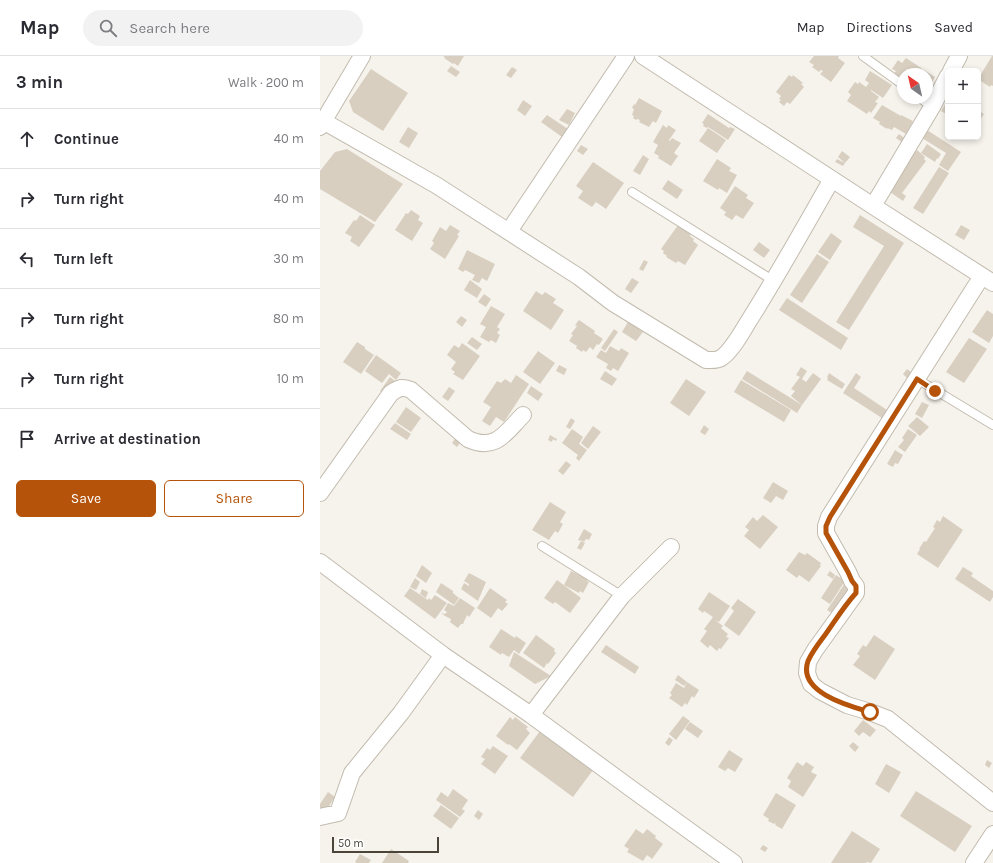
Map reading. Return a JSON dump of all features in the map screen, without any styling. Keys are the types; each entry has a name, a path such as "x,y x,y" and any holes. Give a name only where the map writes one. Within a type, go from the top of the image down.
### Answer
{"street":[{"path":"362,56 322,124 436,184 579,277 613,303 706,360 713,361 720,358 735,341 774,281 832,179"},
{"path":"509,231 626,56"},
{"path":"643,56 988,280 917,379 830,517 826,526 826,533 856,586 856,593 815,650 808,662 807,673 811,684 820,691 847,705 888,719 993,803"},
{"path":"953,68 959,56"},
{"path":"933,94 945,80"},
{"path":"873,206 925,104"},
{"path":"320,493 392,393 398,389 404,387 411,390 468,439 483,444 493,442 500,438 523,415"},
{"path":"531,715 622,596 671,547"},
{"path":"320,562 443,655 531,715 734,863"},
{"path":"320,817 338,813 352,773 401,713 443,655"},
{"path":"974,863 993,834"}],"lane":[{"path":"863,56 897,81"},
{"path":"632,192 774,281"},
{"path":"917,379 993,425"},
{"path":"542,546 622,596"}],"building":[{"path":"443,56 464,56 458,66"},
{"path":"814,56 839,56 838,58 845,63 831,82 820,74 823,71 821,70 819,72 812,67 814,65 809,62"},
{"path":"993,56 993,86 991,85 990,87 981,81 981,74"},
{"path":"906,58 921,68 897,68 897,78 893,75 896,71 892,69 898,60 902,63"},
{"path":"451,66 460,72 456,77 447,71"},
{"path":"512,67 517,70 511,78 506,75"},
{"path":"371,69 408,93 383,131 353,112 349,101"},
{"path":"870,71 892,85 883,98 871,90 879,97 875,102 878,103 871,113 869,111 867,114 847,101 851,95 848,92 855,82 858,84 859,82 866,87 869,83 865,80"},
{"path":"789,75 792,77 793,75 803,83 801,84 804,87 790,104 787,102 784,106 779,102 781,100 779,99 781,96 776,92"},
{"path":"639,98 662,111 656,123 653,121 649,127 639,122 640,120 633,118 634,116 632,115 634,109 632,108"},
{"path":"523,100 532,106 525,116 517,110"},
{"path":"945,104 945,113 941,111"},
{"path":"882,105 913,121 906,134 894,127 892,130 887,129 873,118"},
{"path":"567,109 575,113 569,125 559,120"},
{"path":"708,114 729,128 735,129 728,140 708,127 703,126 704,124 702,123"},
{"path":"547,115 568,129 562,137 541,122"},
{"path":"663,125 667,128 668,125 676,130 669,140 670,141 672,138 681,143 674,153 678,156 671,166 658,158 659,156 654,153 658,145 653,142"},
{"path":"408,127 418,133 409,148 399,142"},
{"path":"708,128 726,140 717,153 699,141"},
{"path":"927,130 961,152 948,171 939,165 946,153 922,138"},
{"path":"899,134 910,142 907,146 896,138"},
{"path":"927,144 941,154 935,162 921,153"},
{"path":"581,145 588,149 583,155 577,151"},
{"path":"347,149 403,184 375,222 320,189 320,171 335,152"},
{"path":"917,150 925,157 924,159 926,161 902,193 906,196 903,201 887,190"},
{"path":"842,151 850,157 845,163 838,157"},
{"path":"643,155 649,159 640,175 633,171"},
{"path":"717,159 731,168 729,171 737,175 727,193 719,188 718,190 703,181"},
{"path":"837,159 845,163 843,166 835,162"},
{"path":"593,162 624,183 606,209 596,202 592,207 578,198 583,191 576,186"},
{"path":"939,167 949,173 923,214 913,208"},
{"path":"668,180 683,190 677,199 662,189"},
{"path":"735,186 748,195 746,198 754,203 743,219 736,215 732,220 724,215 726,212 720,208"},
{"path":"411,210 420,216 418,220 423,223 412,241 395,230 406,213 408,214"},
{"path":"360,215 375,225 359,247 350,241 352,237 345,233 354,220 356,221"},
{"path":"860,215 904,243 849,330 836,322 884,246 853,227"},
{"path":"450,225 460,231 457,235 459,236 445,259 430,249 434,243 432,241 440,227 446,231"},
{"path":"678,225 691,234 690,236 694,239 693,241 698,245 685,265 678,261 676,263 666,257 667,256 663,253 664,251 661,249"},
{"path":"961,225 970,230 964,240 955,235"},
{"path":"831,233 842,241 830,260 818,252"},
{"path":"759,242 770,250 764,258 753,250"},
{"path":"467,250 495,264 487,281 482,278 479,283 472,280 475,275 465,270 463,272 458,269"},
{"path":"817,254 829,262 802,303 790,295"},
{"path":"644,260 648,262 643,271 639,269"},
{"path":"632,278 639,282 631,293 625,289"},
{"path":"470,280 482,289 477,298 464,290"},
{"path":"536,291 542,295 545,292 556,299 553,303 564,310 551,330 523,311"},
{"path":"484,294 491,299 486,307 478,302"},
{"path":"787,298 848,338 841,350 779,310"},
{"path":"491,306 505,314 497,327 500,329 497,333 500,335 496,343 491,340 489,342 480,337 486,327 480,324"},
{"path":"987,310 993,314 993,336 989,343 972,332"},
{"path":"461,316 467,320 462,327 456,322"},
{"path":"579,320 595,331 594,333 603,339 593,350 590,347 586,352 583,350 582,352 576,348 577,346 569,341 573,335 571,334 577,326 575,325"},
{"path":"628,322 643,332 636,341 622,332"},
{"path":"614,329 618,332 605,351 601,348"},
{"path":"472,337 482,344 477,350 467,343"},
{"path":"969,338 987,349 964,383 946,372"},
{"path":"357,342 374,355 361,374 343,362"},
{"path":"462,343 480,356 463,380 453,374 455,372 451,369 456,362 447,355 454,345 459,348"},
{"path":"610,346 619,351 621,348 629,353 618,371 613,368 611,371 606,368 608,364 596,357 601,350 606,353"},
{"path":"538,351 555,363 540,384 523,372"},
{"path":"376,355 401,373 396,380 389,374 382,383 365,371"},
{"path":"559,365 567,369 564,375 556,371"},
{"path":"801,367 807,371 802,379 806,382 813,373 821,379 802,405 791,396 795,391 791,389 800,377 796,375"},
{"path":"907,369 911,372 907,378 903,374"},
{"path":"605,371 617,379 612,386 600,379"},
{"path":"747,371 802,405 797,413 742,379"},
{"path":"829,373 845,384 842,389 827,380"},
{"path":"856,373 861,377 854,388 887,410 882,418 843,393"},
{"path":"516,375 529,384 504,422 496,417 490,426 482,421 491,407 483,402 497,381 501,383 505,379 511,383"},
{"path":"390,377 395,381 385,395 380,391"},
{"path":"686,379 706,392 689,416 670,403"},
{"path":"741,380 791,410 784,422 734,392"},
{"path":"531,386 543,394 538,401 527,393"},
{"path":"449,387 455,391 448,401 442,397"},
{"path":"922,402 929,405 922,418 915,414"},
{"path":"406,407 421,418 411,432 396,422"},
{"path":"917,417 929,427 920,436 908,426"},
{"path":"571,418 575,421 570,429 566,427"},
{"path":"395,423 411,434 407,440 390,429"},
{"path":"704,425 709,429 705,435 700,432"},
{"path":"593,426 601,432 588,449 581,443"},
{"path":"572,429 583,437 579,444 587,450 579,461 576,458 578,455 562,443"},
{"path":"908,429 917,435 905,452 898,447 904,440 902,438"},
{"path":"550,435 557,439 556,441 553,439 552,442 548,440"},
{"path":"457,436 462,440 457,447 452,443"},
{"path":"895,450 903,455 898,464 895,463 893,467 887,464"},
{"path":"566,461 571,465 563,475 558,471"},
{"path":"773,482 788,491 783,500 776,496 771,503 763,498"},
{"path":"550,502 566,512 560,522 563,524 558,533 555,531 549,540 532,530"},
{"path":"763,515 778,527 760,549 744,536 749,530 745,527 753,517 757,521"},
{"path":"943,516 963,530 938,568 917,554 924,541 926,542 935,528 933,527 937,520 940,522"},
{"path":"584,529 592,534 589,540 586,539 584,542 578,540"},
{"path":"581,541 585,543 581,550 577,548"},
{"path":"799,552 805,555 807,553 821,563 821,566 809,582 799,575 797,578 786,570"},
{"path":"422,565 432,573 426,583 416,576"},
{"path":"963,567 973,573 971,576 993,591 993,597 990,602 955,579"},
{"path":"571,571 588,579 587,581 589,582 583,593 580,591 579,593 564,585"},
{"path":"830,571 835,575 833,579 827,575"},
{"path":"469,573 486,582 478,601 461,589 464,583 469,586 469,584 464,581"},
{"path":"836,575 845,581 830,604 821,598"},
{"path":"415,578 420,582 416,590 410,587"},
{"path":"557,580 581,598 570,613 555,602 553,604 544,598"},
{"path":"441,583 453,591 453,593 459,598 454,605 436,592"},
{"path":"845,583 853,589 835,615 827,610"},
{"path":"410,588 428,600 429,598 431,600 435,595 447,603 435,619 404,596"},
{"path":"490,588 507,600 505,602 508,604 502,611 498,608 491,618 477,608"},
{"path":"422,589 428,592 426,598 420,594"},
{"path":"709,592 730,606 719,622 715,620 723,626 721,628 728,634 726,637 729,638 721,649 719,648 717,651 710,645 708,648 700,641 707,631 704,629 713,617 698,609"},
{"path":"460,598 475,608 469,617 467,615 463,624 461,624 458,628 450,622 451,619 441,613 445,614 447,612 444,610 448,603 454,606"},
{"path":"738,599 756,612 739,636 724,625 734,611 731,608"},
{"path":"501,629 515,638 516,636 526,643 519,654 514,650 509,657 502,653 501,655 489,647"},
{"path":"536,635 555,649 554,651 556,653 544,668 523,653"},
{"path":"874,635 895,649 875,680 853,665 860,656 857,654 863,645 866,647"},
{"path":"606,645 639,667 635,674 601,652"},
{"path":"514,652 551,676 535,684 509,666"},
{"path":"678,675 687,682 684,686 675,680"},
{"path":"687,682 699,690 694,698 692,696 687,705 685,703 682,707 669,698 672,695 670,693 676,683 684,688"},
{"path":"683,716 690,721 676,740 669,734"},
{"path":"510,717 513,720 515,717 528,727 526,729 530,733 517,750 496,736"},
{"path":"863,720 876,730 870,737 863,732 859,736 854,731"},
{"path":"690,722 703,731 698,738 685,729"},
{"path":"540,731 593,770 573,797 520,758"},
{"path":"669,737 673,740 669,746 665,743"},
{"path":"853,742 859,747 855,752 849,746"},
{"path":"493,746 508,756 495,774 481,764 485,759 481,757 487,748 490,750"},
{"path":"729,750 743,759 735,772 728,768 725,771 718,767"},
{"path":"987,760 992,763 989,768 985,765"},
{"path":"797,762 803,766 806,762 814,767 811,772 817,775 803,797 788,787 791,781 787,778"},
{"path":"886,764 901,772 889,793 875,784"},
{"path":"453,789 468,800 462,809 465,811 460,817 436,800 441,792 448,797"},
{"path":"916,791 972,826 955,852 900,816"},
{"path":"328,792 335,797 325,812 320,808 320,804"},
{"path":"776,793 796,805 782,829 775,825 776,824 768,821 769,819 763,815"},
{"path":"441,805 459,818 451,829 433,816"},
{"path":"478,810 483,814 479,820 474,816"},
{"path":"636,829 643,834 647,829 663,844 652,859 647,855 643,861 627,852 629,849 624,846"},
{"path":"852,831 880,849 871,863 831,863"},
{"path":"763,845 768,848 765,852 760,849"},
{"path":"391,849 409,861 408,863 382,863"},
{"path":"360,854 371,860 369,863 355,862"}],"route":[{"path":"870,712 847,705 820,691 811,684 807,673 808,662 815,650 856,593 856,586 829,539 826,533 826,526 830,517 917,379 935,391"}]}
